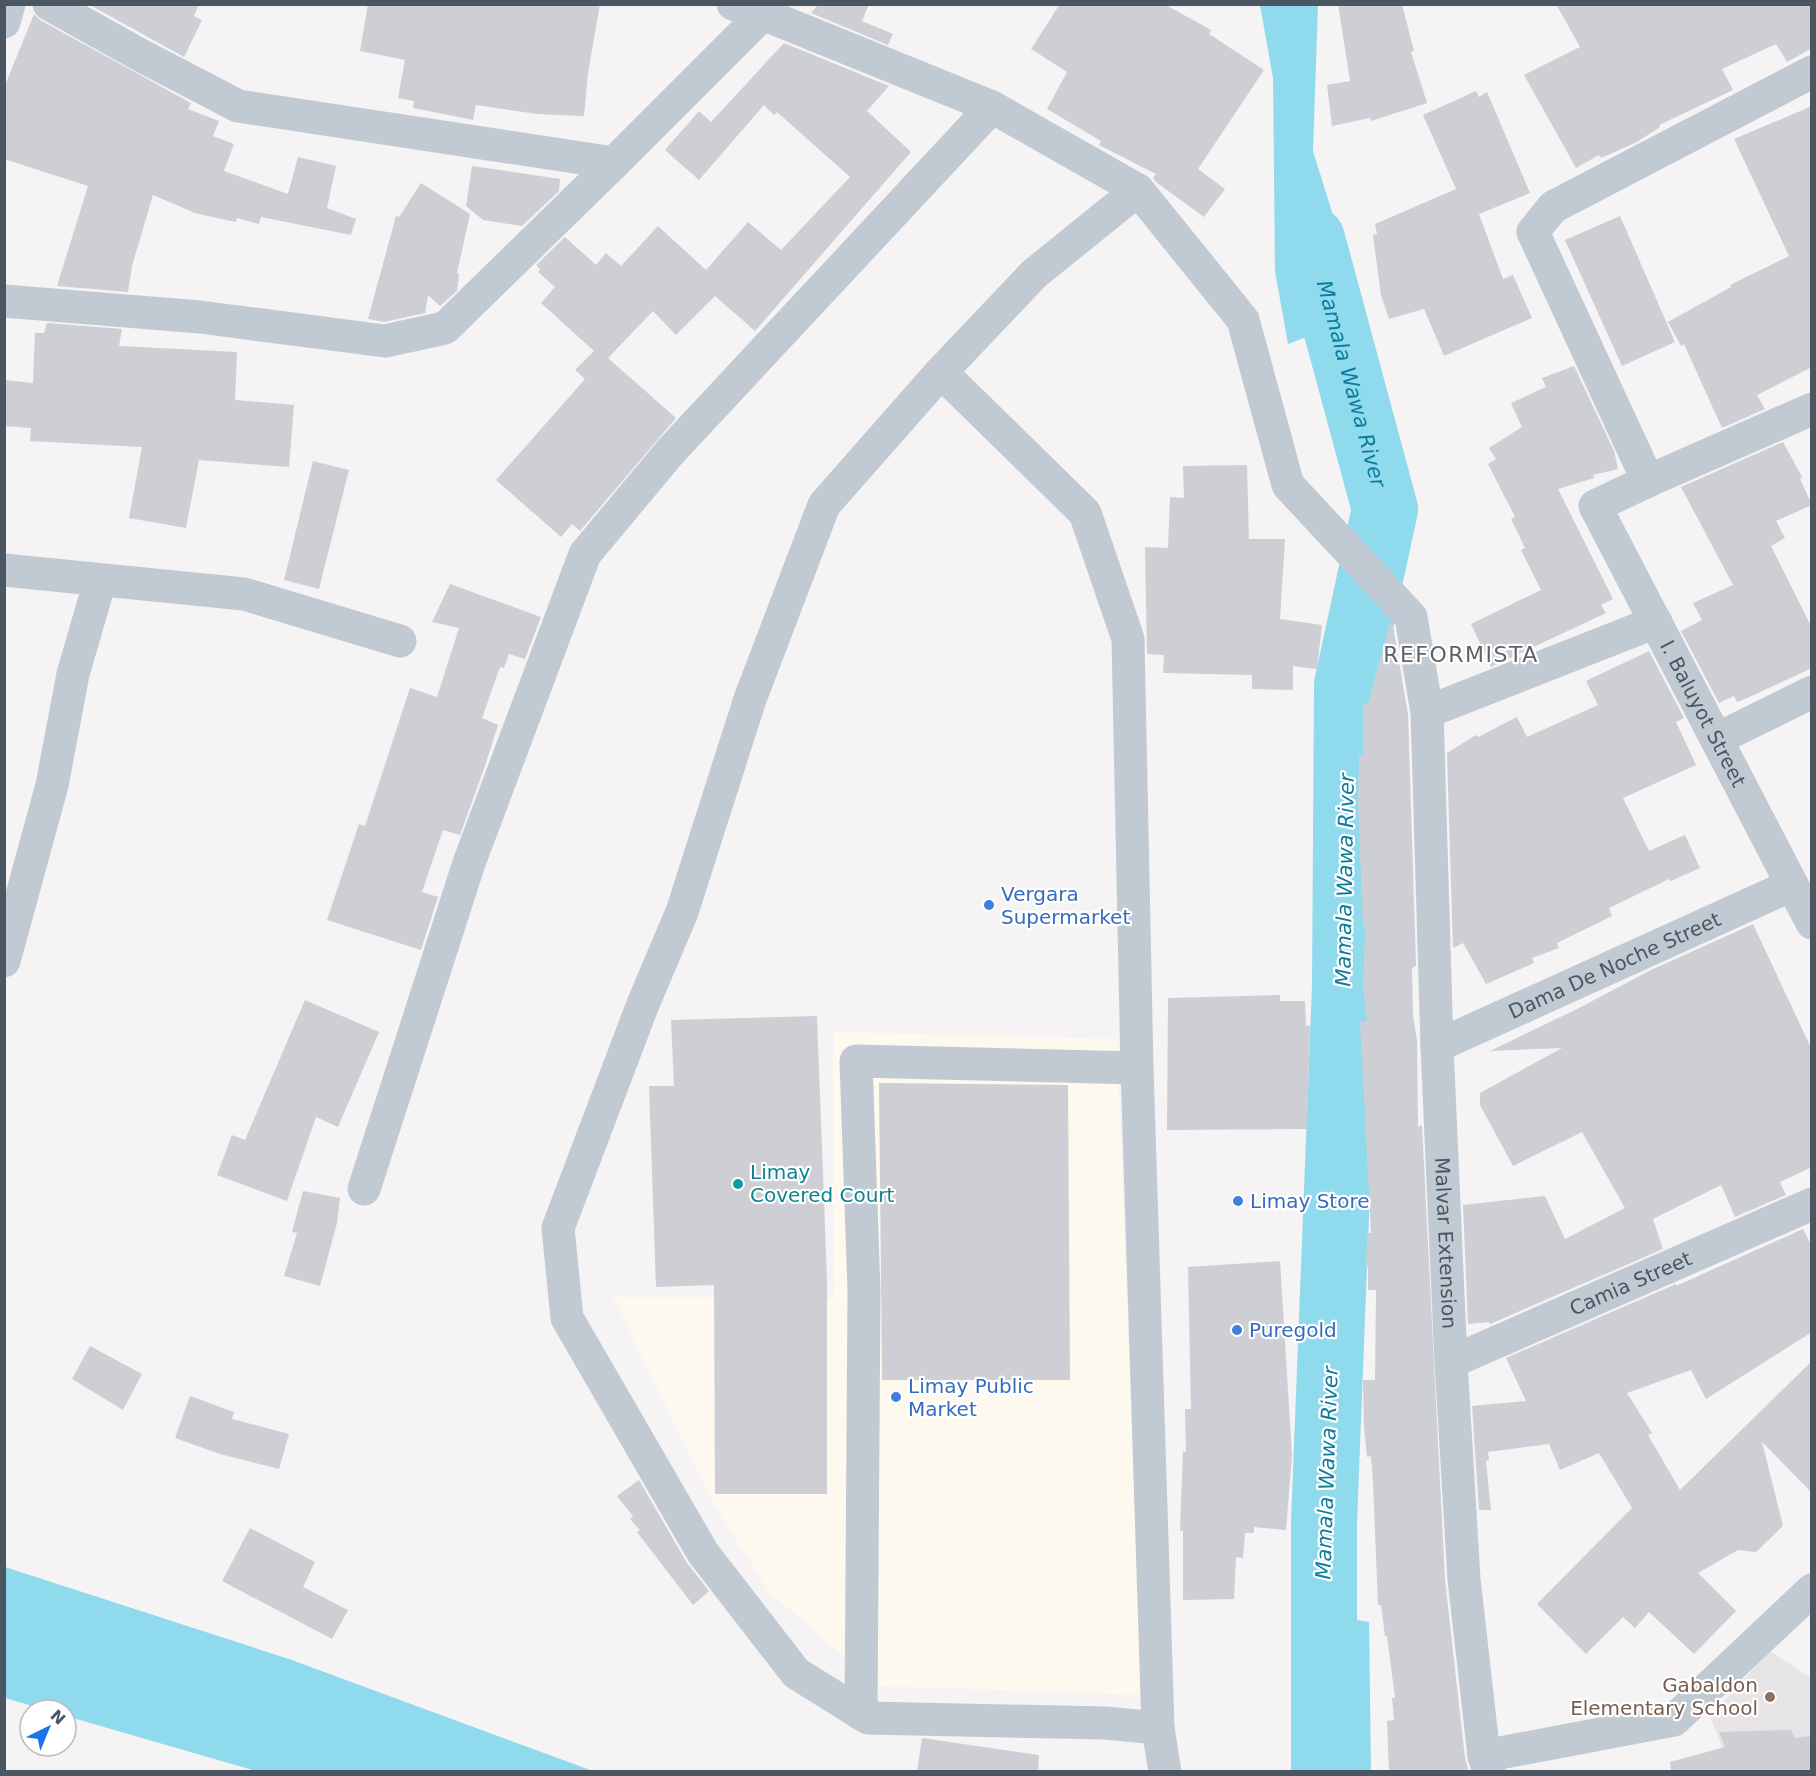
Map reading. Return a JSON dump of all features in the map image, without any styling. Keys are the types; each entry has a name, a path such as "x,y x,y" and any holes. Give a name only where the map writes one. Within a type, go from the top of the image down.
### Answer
{"street":[{"path":"4,22 9,4"},
{"path":"50,4 142,56 238,106 614,163"},
{"path":"4,302 200,317 385,341 445,328 614,163 754,8 992,106 1138,190 1034,274 941,372 824,505 750,699 682,912 639,1014 558,1228 567,1318 703,1553 796,1673 868,1718 1105,1724 1158,1728"},
{"path":"1812,72 1553,207 1533,232 1648,481 1812,409"},
{"path":"364,1189 469,863 585,554 670,452 992,106"},
{"name":"Malvar Extension","path":"1138,190 1243,320 1288,485 1411,617 1427,712 1437,1046 1451,1362 1464,1580 1486,1764"},
{"path":"941,372 1085,513 1128,639 1137,1068 1158,1728 1166,1772"},
{"name":"I. Baluyot Street","path":"1648,481 1595,506 1812,923"},
{"path":"4,570 244,594 400,641"},
{"path":"4,961 52,784 73,674 100,580"},
{"path":"1427,712 1656,622"},
{"path":"1718,739 1812,692"},
{"name":"Dama De Noche Street","path":"1437,1046 1792,885"},
{"path":"861,1714 864,1291 856,1061 1137,1068"},
{"name":"Camia Street","path":"1451,1362 1812,1204"},
{"path":"1486,1764 1674,1720 1812,1590"}],"shaded area":[{"name":"Limay Public Market","path":"833,1032 1117,1039 1142,1695 878,1686 768,1591 709,1495 613,1297 834,1298"},
{"name":"Gabaldon Elementary School","path":"1770,1651 1811,1678 1811,1771 1731,1771 1710,1716"}],"water":[{"path":"1260,5 1318,5 1313,151 1364,315 1288,344 1275,271 1273,78"},
{"path":"5,1567 289,1659 593,1771 256,1771 78,1719 78,1698 18,1698 18,1702 5,1698"},
{"path":"1302,1611 1369,1622 1371,1771 1291,1771"}],"building":[{"path":"88,4 199,4 194,16 202,20 184,57"},
{"path":"368,4 600,4 588,73 584,116 537,114 476,105 473,120 413,108 414,101 398,98 405,60 360,51"},
{"path":"819,4 869,4 862,21 893,34 888,45 811,13"},
{"path":"1060,4 1164,4 1211,30 1209,34 1264,70 1198,169 1225,189 1204,217 1156,182 1153,178 1156,174 1099,145 1101,141 1047,109 1067,72 1031,49"},
{"path":"1338,4 1402,4 1414,51 1411,52 1427,103 1371,121 1370,118 1332,126 1327,85 1350,81"},
{"path":"1556,4 1812,4 1812,48 1787,62 1776,44 1722,69 1733,90 1659,125 1660,127 1637,142 1601,158 1599,155 1576,168 1524,75 1580,47"},
{"path":"34,14 40,20 191,103 188,109 219,121 213,136 234,144 224,171 288,194 298,157 336,166 327,208 356,219 351,235 261,217 259,224 237,218 236,222 195,213 153,195 132,266 128,292 57,286 88,186 4,159 4,88"},
{"path":"784,43 889,86 867,111 911,152 755,331 715,296 676,335 653,311 608,358 676,418 580,531 572,524 561,537 496,480 585,379 575,370 594,351 541,303 555,287 538,272 540,269 536,265 565,237 596,265 606,253 621,266 658,226 706,270 748,222 781,250 850,177 777,112 774,115 764,105 699,180 665,150 699,111 711,122"},
{"path":"1476,91 1479,97 1487,92 1530,193 1479,214 1503,279 1513,275 1532,318 1444,356 1424,309 1389,319 1381,295 1373,235 1377,234 1375,224 1456,189 1423,115"},
{"path":"1812,106 1812,367 1757,395 1765,409 1722,428 1684,344 1681,346 1668,322 1731,287 1730,285 1789,256 1734,139"},
{"path":"472,166 560,179 559,191 522,226 483,220 466,206"},
{"path":"421,183 470,214 457,273 459,274 457,291 440,306 428,295 425,313 384,322 368,319 396,216 399,217"},
{"path":"1620,216 1675,342 1622,366 1565,240"},
{"path":"47,323 122,329 119,346 237,352 235,400 294,405 289,467 199,460 186,528 129,518 142,447 30,441 31,428 4,426 4,380 33,383 35,333 44,333"},
{"path":"1574,366 1614,451 1618,469 1593,475 1594,478 1558,489 1613,599 1601,605 1606,613 1491,667 1471,624 1541,590 1521,550 1525,548 1511,519 1515,517 1488,464 1496,459 1489,448 1522,427 1511,403 1546,387 1542,378"},
{"path":"1783,442 1802,477 1800,479 1812,505 1776,521 1785,538 1771,546 1812,628 1812,668 1745,699 1737,702 1734,696 1719,703 1681,631 1702,620 1693,603 1733,585 1681,487"},
{"path":"313,461 349,470 319,589 284,580"},
{"path":"1247,465 1249,539 1285,539 1280,619 1322,625 1317,669 1293,666 1293,690 1252,689 1252,675 1163,673 1164,655 1147,654 1145,547 1168,548 1170,497 1184,498 1183,466"},
{"path":"450,584 541,617 525,659 509,654 504,668 500,667 482,718 498,725 485,766 460,835 443,830 422,892 438,897 421,950 327,920 359,824 365,826 410,688 437,697 459,628 432,622"},
{"path":"1390,622 1393,626 1408,714 1416,966 1412,968 1413,1016 1417,1040 1418,1127 1422,1125 1445,1580 1465,1758 1469,1772 1389,1772 1387,1721 1394,1720 1392,1698 1395,1698 1387,1636 1385,1636 1381,1605 1378,1605 1371,1456 1367,1457 1364,1428 1363,1380 1375,1380 1376,1290 1368,1290 1368,1267 1366,1267 1367,1233 1371,1233 1360,1021 1367,1021 1363,988 1365,926 1363,926 1358,801 1359,755 1363,755 1363,704 1368,704"},
{"path":"1649,651 1684,718 1676,722 1696,765 1623,798 1649,851 1685,835 1700,868 1671,881 1669,879 1609,908 1612,916 1557,943 1559,948 1532,958 1534,963 1486,984 1463,943 1453,948 1447,753 1476,735 1478,737 1517,717 1527,737 1598,705 1586,681"},
{"path":"1753,924 1812,1050 1812,1167 1780,1182 1786,1195 1735,1217 1721,1185 1653,1219 1663,1249 1490,1324 1489,1322 1468,1324 1463,1205 1545,1196 1565,1239 1625,1208 1582,1132 1513,1166 1480,1105 1480,1093 1562,1048 1490,1051 1649,971"},
{"path":"1280,995 1280,1001 1305,1001 1306,1026 1310,1025 1307,1129 1167,1130 1168,998"},
{"path":"305,1000 379,1032 338,1127 316,1117 287,1201 217,1175 232,1135 245,1140"},
{"name":"Limay Covered Court","path":"817,1016 827,1281 827,1494 715,1494 714,1285 656,1287 649,1086 674,1086 671,1020"},
{"path":"879,1083 1068,1085 1070,1380 882,1380"},
{"path":"303,1191 340,1198 337,1223 320,1286 284,1276 297,1233 292,1232"},
{"path":"1803,1229 1812,1247 1812,1332 1706,1399 1691,1370 1627,1393 1652,1433 1648,1435 1680,1490 1812,1361 1812,1493 1762,1442 1783,1526 1756,1552 1738,1550 1698,1573 1736,1611 1694,1654 1649,1612 1635,1628 1623,1617 1586,1654 1537,1604 1632,1508 1599,1453 1560,1470 1549,1444 1488,1452 1489,1460 1486,1461 1491,1510 1479,1510 1472,1406 1526,1401 1506,1358"},
{"path":"1280,1261 1292,1455 1286,1530 1254,1527 1254,1533 1245,1533 1243,1558 1236,1557 1234,1599 1183,1600 1183,1531 1180,1531 1183,1451 1186,1452 1185,1409 1191,1409 1188,1267"},
{"path":"90,1346 142,1374 123,1410 72,1379"},
{"path":"190,1396 234,1412 232,1419 289,1434 279,1469 220,1454 175,1438"},
{"path":"639,1480 687,1563 709,1591 693,1605 637,1532 640,1530 630,1519 633,1516 617,1496"},
{"path":"250,1528 315,1562 303,1587 348,1610 332,1639 222,1581"},
{"path":"1791,1730 1795,1738 1812,1736 1812,1772 1671,1772 1670,1762 1725,1747 1719,1732"},
{"path":"922,1738 1039,1755 1038,1772 917,1772"}],"waterway":[{"name":"Mamala Wawa River","path":"1312,239 1385,509 1347,685 1345,986 1324,1522 1324,1772"}],"place":[{"name":"Vergara Supermarket","path":"989,905"},
{"name":"Limay Covered Court","path":"738,1184"},
{"name":"Limay Store","path":"1238,1201"},
{"name":"Puregold","path":"1237,1330"},
{"name":"Limay Public Market","path":"896,1397"},
{"name":"Gabaldon Elementary School","path":"1770,1697"}],"district":[{"name":"REFORMISTA","path":"1461,654"}]}
